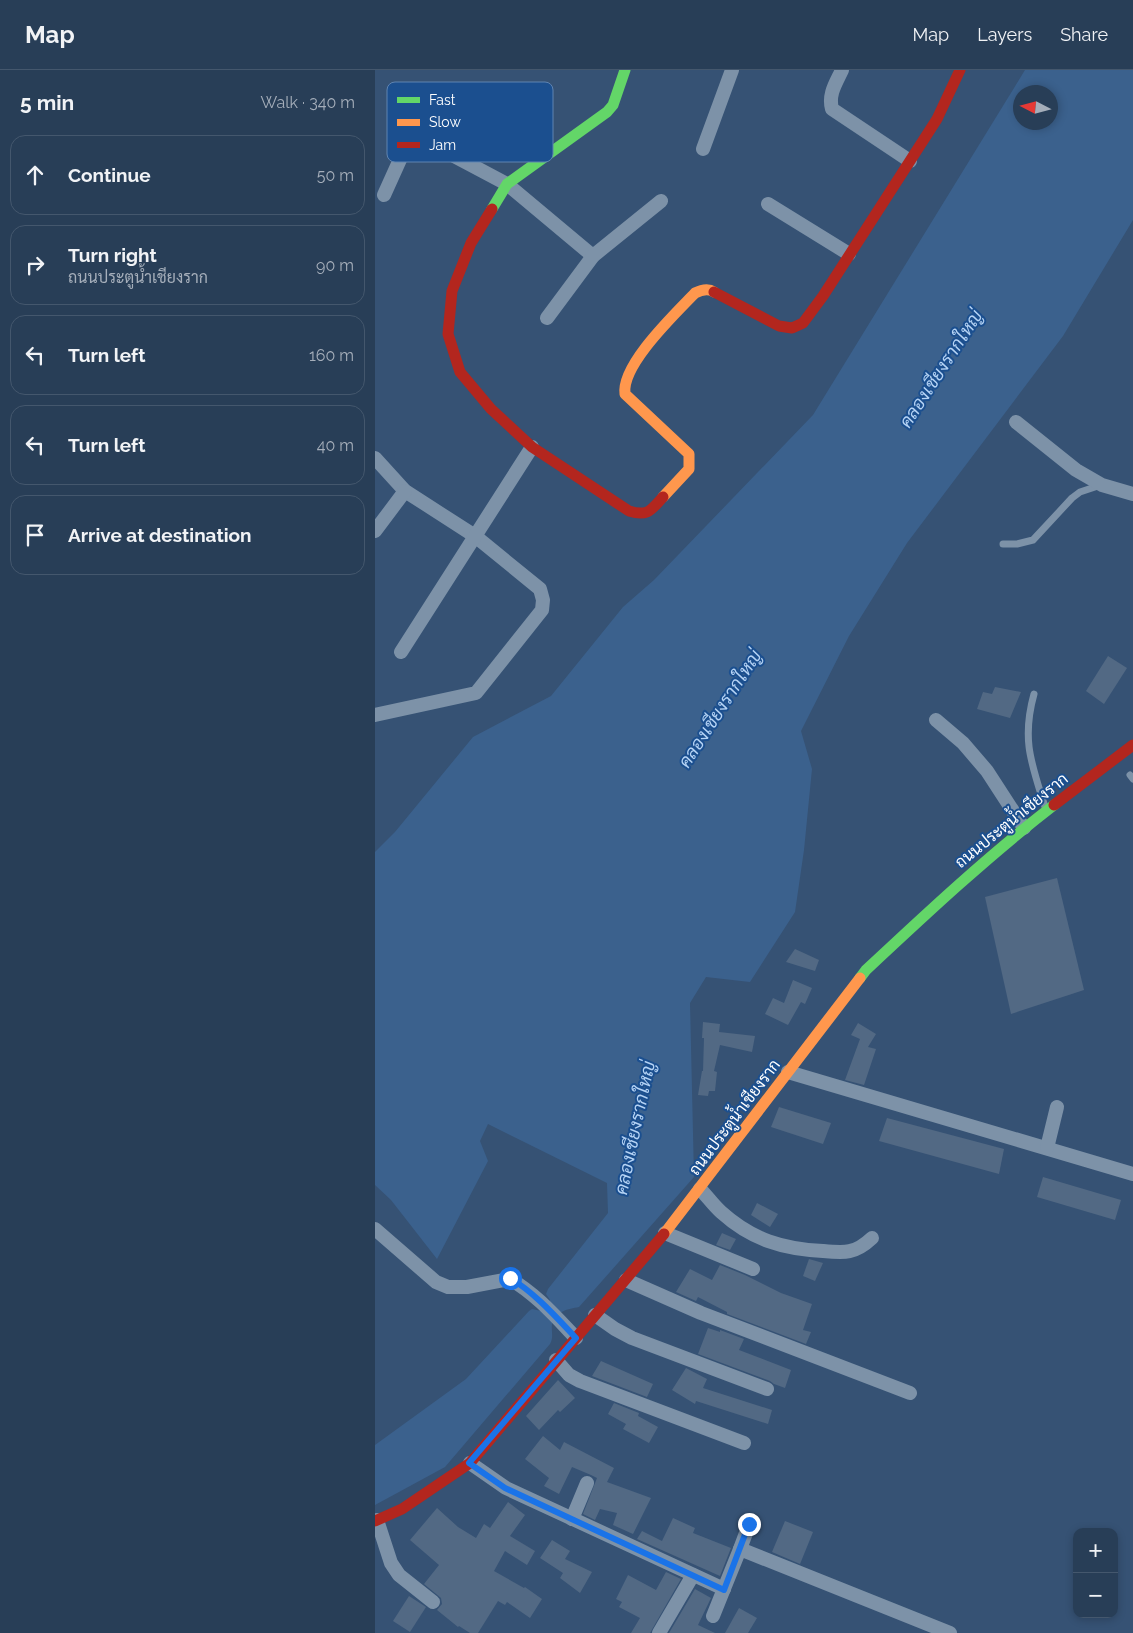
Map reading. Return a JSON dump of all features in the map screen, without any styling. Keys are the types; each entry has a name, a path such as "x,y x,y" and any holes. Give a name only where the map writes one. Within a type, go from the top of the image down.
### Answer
{"street":[{"path":"553,151 607,112 613,105 625,70"},
{"path":"703,149 732,70"},
{"path":"843,70 832,91 830,100 832,109 910,161"},
{"path":"538,162 507,184 471,243 452,291 448,334 460,372 491,409 532,447 629,511 639,514 649,512 689,469 690,462 689,454 625,394 624,386 627,378 651,339 695,293 702,290 711,290 779,326 792,328 803,324 937,118 960,70"},
{"path":"384,195 399,162"},
{"path":"466,162 507,184 593,256"},
{"path":"547,318 593,256 661,202"},
{"path":"768,204 849,254"},
{"path":"1016,422 1076,470 1102,485 1133,494"},
{"path":"401,652 532,447"},
{"path":"375,458 405,491 475,536 540,589 543,600 542,610 477,693 375,715"},
{"path":"375,531 405,491"},
{"path":"936,720 963,743 987,770 1024,828"},
{"name":"ถนนประตูน้ำเชียงราก","path":"376,1520 402,1509 469,1463 665,1233 866,970 943,898 1024,828 1046,810 1118,760 1133,745"},
{"path":"788,1072 1133,1174"},
{"path":"1047,1148 1057,1107"},
{"path":"700,1189 721,1212 759,1238 781,1246 799,1250 853,1252 872,1238"},
{"path":"375,1229 436,1282 448,1287 467,1287 510,1278 544,1306 576,1338"},
{"path":"665,1233 753,1269"},
{"path":"626,1280 701,1312 910,1393"},
{"path":"595,1315 632,1338 767,1389"},
{"path":"556,1360 569,1375 580,1381 744,1444"},
{"path":"469,1463 505,1488 724,1590"},
{"path":"572,1519 587,1483"},
{"path":"376,1520 391,1563 399,1575 433,1602"},
{"path":"713,1616 749,1524"},
{"path":"740,1550 950,1633"},
{"path":"659,1633 693,1575"}],"lane":[{"path":"1003,544 1017,544 1033,540 1072,498 1080,492 1102,485"},
{"path":"1033,694 1029,709 1027,735 1029,754 1046,810"}],"water":[{"name":"คลองเชียงรากใหญ่","path":"1025,70 1133,70 1133,220 1063,336 907,543 849,636 801,731 812,769 804,850 795,912 750,982 706,977 690,1003 694,1177 579,1307 559,1313 556,1316 552,1324 550,1344 445,1467 375,1505 375,1445 466,1379 529,1311 532,1309 541,1311 550,1300 546,1294 548,1289 608,1213 607,1183 488,1124 480,1141 488,1161 437,1259 391,1200 375,1185 375,852 395,832 473,737 551,696 623,607 654,580 813,415 1013,90 1013,130 1058,130 1058,85 1016,85"}],"building":[{"path":"1108,656 1127,668 1104,704 1086,691"},
{"path":"995,687 1021,692 1010,718 977,709 983,692 992,694"},
{"path":"1057,878 1084,990 1011,1014 985,897"},
{"path":"795,949 819,960 815,971 786,962"},
{"path":"793,980 812,988 805,1004 801,1002 788,1025 765,1014 773,998 784,1003"},
{"path":"703,1022 720,1024 719,1032 755,1036 752,1052 720,1045 714,1071 717,1072 715,1091 709,1091 708,1096 698,1095 703,1071"},
{"path":"858,1023 876,1034 868,1047 876,1049 864,1085 845,1080 860,1039 851,1035"},
{"path":"779,1107 831,1123 823,1144 771,1127"},
{"path":"887,1118 1004,1149 999,1174 879,1141"},
{"path":"1043,1177 1121,1200 1115,1220 1037,1197"},
{"path":"757,1203 778,1214 770,1227 751,1215"},
{"path":"722,1233 736,1239 730,1250 716,1245"},
{"path":"809,1259 823,1263 815,1281 803,1276"},
{"path":"720,1265 781,1293 812,1304 803,1330 811,1332 806,1344 727,1314 727,1312 698,1297 696,1301 676,1292 690,1269 712,1280"},
{"path":"708,1328 720,1332 720,1330 744,1339 739,1350 791,1370 785,1388 698,1354"},
{"path":"601,1361 653,1384 647,1397 592,1376"},
{"path":"686,1368 707,1379 703,1388 772,1410 768,1424 696,1401 695,1404 672,1390"},
{"path":"558,1380 575,1398 560,1412 558,1410 539,1430 526,1416"},
{"path":"614,1403 639,1413 638,1416 658,1427 649,1443 623,1429 626,1424 608,1414"},
{"path":"543,1436 560,1450 564,1442 614,1468 607,1482 651,1498 633,1534 613,1525 617,1513 600,1509 595,1520 583,1514 597,1478 572,1467 559,1494 544,1486 549,1478 525,1459"},
{"path":"508,1502 525,1515 510,1536 535,1551 527,1565 505,1551 494,1571 525,1587 542,1599 530,1618 507,1602 505,1605 498,1601 478,1633 470,1633 458,1627 437,1610 442,1604 441,1598 424,1584 439,1565 410,1540 437,1508 458,1527 476,1538 484,1524 490,1528"},
{"path":"673,1518 695,1528 693,1533 731,1548 720,1576 637,1539 642,1531 662,1541"},
{"path":"785,1521 813,1532 800,1564 772,1552"},
{"path":"552,1540 570,1551 565,1559 592,1572 580,1593 560,1578 563,1573 540,1558"},
{"path":"666,1572 681,1579 650,1633 631,1633 640,1618 619,1607 622,1602 616,1599 628,1575 656,1590"},
{"path":"695,1589 711,1598 698,1625 715,1633 669,1633"},
{"path":"409,1596 426,1607 410,1632 393,1621"},
{"path":"739,1608 757,1618 748,1633 725,1633"}],"traffic: fast":[{"path":"553,151 607,112 613,105 625,70"},
{"path":"492,209 507,184 538,162"},
{"path":"860,978 866,970 958,885 1054,805"}],"traffic: slow":[{"path":"663,497 689,469 689,454 625,394 626,382 631,369 651,340 695,293 704,290 714,292"},
{"path":"664,1234 860,978"}],"traffic: jam":[{"path":"714,292 779,326 792,328 803,323 823,296 937,119 960,70"},
{"path":"492,209 471,243 452,291 448,334 460,372 491,409 532,447 629,511 645,513 663,497"},
{"path":"1054,805 1133,745"},
{"path":"375,1521 402,1509 470,1463 664,1234"}],"route":[{"path":"510,1278 544,1306 576,1338 469,1463 505,1488 724,1590 749,1524"}]}
